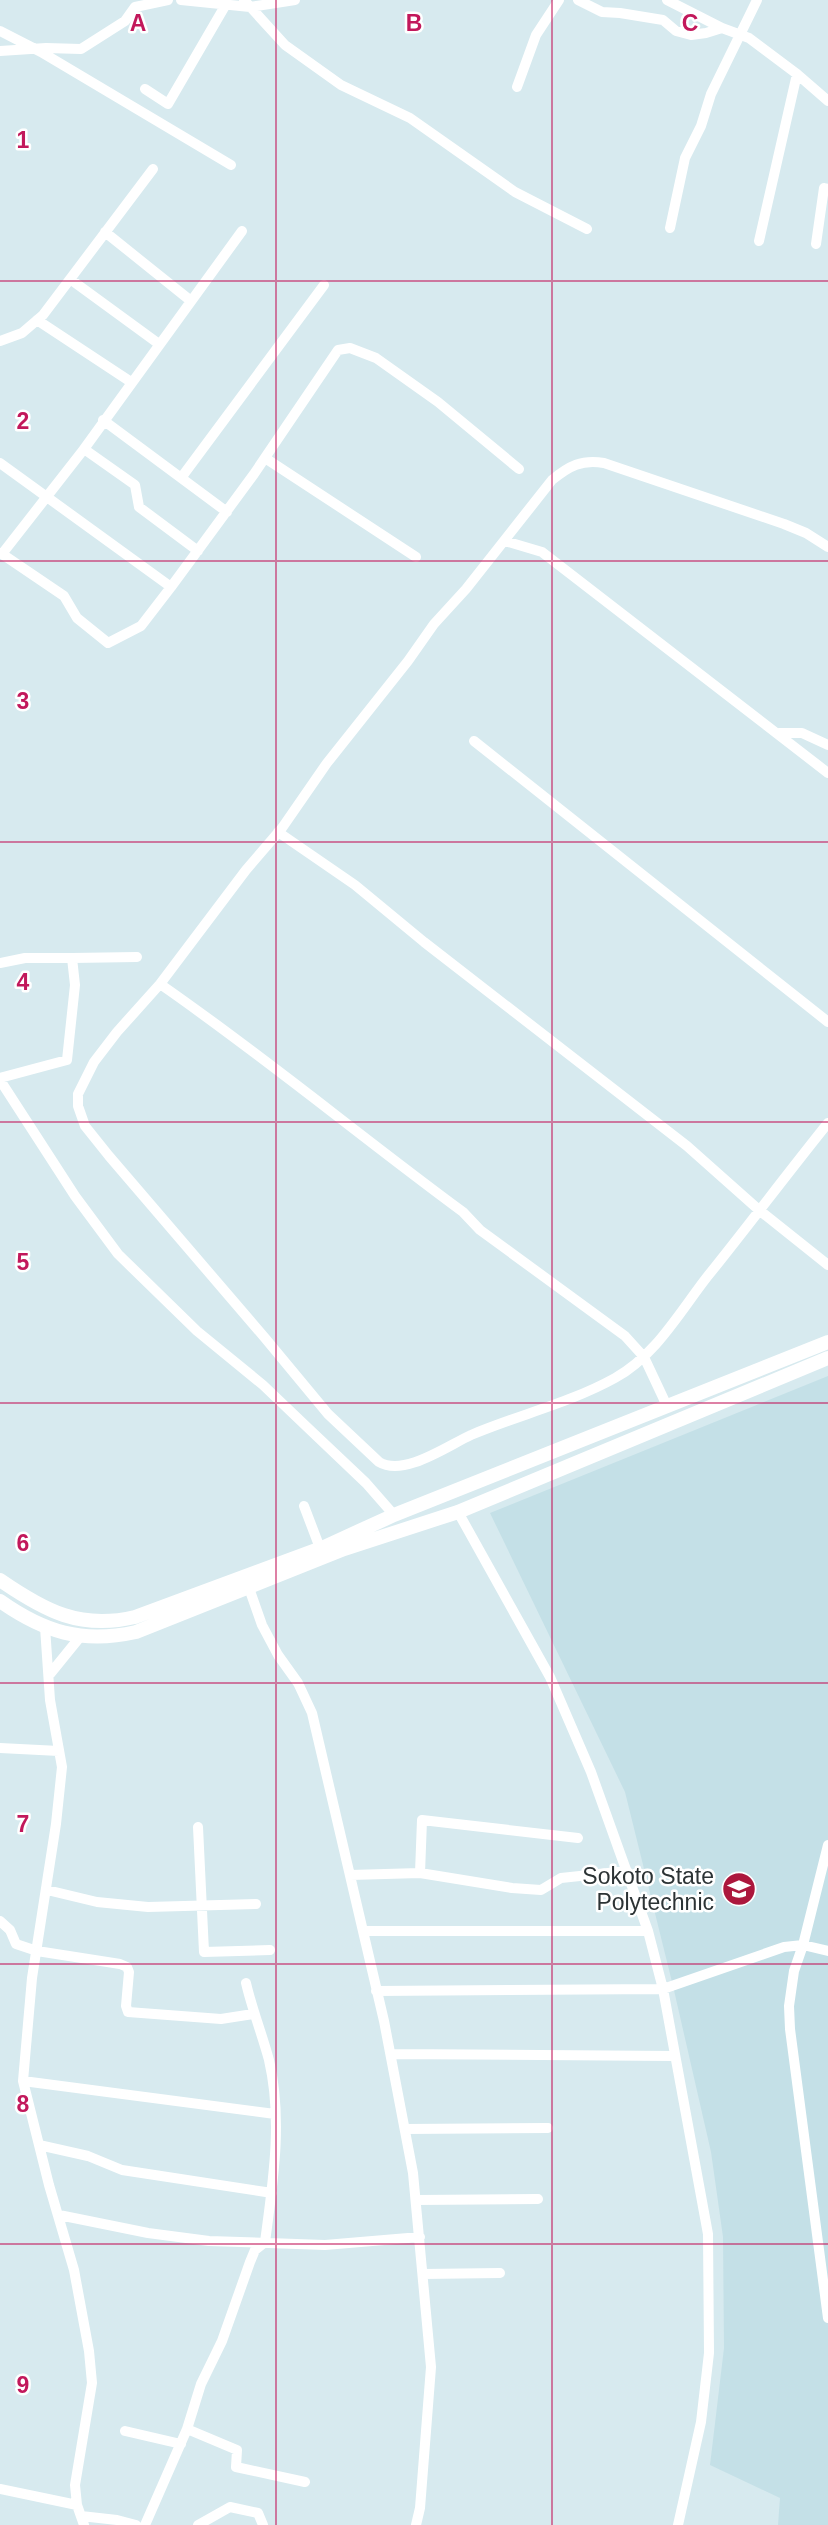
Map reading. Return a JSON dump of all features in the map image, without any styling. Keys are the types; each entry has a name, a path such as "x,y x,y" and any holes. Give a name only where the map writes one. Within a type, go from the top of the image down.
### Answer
{"street":[{"path":"0,51 33,48 81,49 125,21 135,7 167,0"},
{"path":"181,0 225,6 295,0"},
{"path":"517,87 536,35 559,0"},
{"path":"578,0 602,12 663,20 676,31 691,35 722,28"},
{"path":"667,0 722,28 749,38 797,74 828,102"},
{"path":"670,228 685,158 701,126 711,94 757,0"},
{"path":"247,4 285,45 341,85 410,118 515,192 587,229"},
{"path":"145,89 168,104 225,6"},
{"path":"0,31 231,165"},
{"path":"759,241 797,74"},
{"path":"0,341 22,332 43,315 153,169"},
{"path":"816,244 824,188 828,188"},
{"path":"242,231 84,449 1,553 64,596 77,618 108,643 141,626 227,512 338,351 344,348 362,351 376,358 438,402 519,469"},
{"path":"105,232 191,301"},
{"path":"70,279 159,344"},
{"path":"181,478 324,285"},
{"path":"37,320 131,382"},
{"path":"103,420 227,512"},
{"path":"84,449 135,485 139,507 198,551"},
{"path":"265,458 416,557"},
{"path":"828,547 806,533 784,524 594,461 583,461 552,480 467,589 434,624 160,984 117,1032 82,1082 78,1094 78,1105 85,1126 328,1414 387,1467 419,1461 472,1435 548,1407 615,1378 644,1357 742,1236 759,1210 828,1123"},
{"path":"0,463 171,587"},
{"path":"505,541 542,552 828,773"},
{"path":"779,733 802,733 828,745"},
{"path":"474,741 828,1022"},
{"path":"278,832 355,885 424,942 666,1129 759,1210 828,1265"},
{"path":"0,963 25,958 137,957"},
{"path":"72,958 75,985 67,1060 0,1079 75,1196 117,1254 197,1331 272,1394 366,1483 394,1515"},
{"path":"160,984 230,1032 333,1115 463,1212 480,1230 625,1336 644,1357 667,1406"},
{"path":"0,1580 23,1596 76,1620 106,1623 157,1611 320,1548 394,1515 828,1342"},
{"path":"0,1601 45,1627 80,1637 101,1638 136,1632 344,1549 458,1512 828,1358"},
{"path":"304,1506 320,1548"},
{"path":"458,1512 550,1677 591,1772 648,1931 663,1989 708,2234 709,2353 701,2422 678,2525"},
{"path":"249,1588 262,1625 298,1683 312,1713 364,1931 405,2129 424,2274 430,2367 420,2508 416,2525"},
{"path":"45,1627 50,1700 60,1751 61,1779 47,1890 39,1922 23,2081 74,2270 89,2351 92,2383 75,2485 81,2515"},
{"path":"50,1674 80,1637"},
{"path":"0,1748 60,1751"},
{"path":"420,1873 422,1820 578,1838"},
{"path":"198,1827 204,1905 204,1952 270,1950"},
{"path":"828,1845 790,1994 790,2029 828,2318"},
{"path":"350,1875 420,1873 512,1888 541,1889 561,1878 627,1871"},
{"path":"47,1890 97,1902 148,1907 256,1904"},
{"path":"0,1921 10,1930 16,1944 37,1951 127,1967 128,2012 221,2019 253,2014"},
{"path":"364,1931 648,1931"},
{"path":"376,1991 663,1989 784,1947 803,1945 828,1951"},
{"path":"145,2525 187,2429 201,2384 222,2341 255,2250 265,2242 276,2150 275,2115 270,2062 253,2014 246,1983"},
{"path":"391,2054 674,2056"},
{"path":"23,2081 275,2115"},
{"path":"405,2129 548,2128"},
{"path":"39,2145 88,2156 122,2170 272,2193"},
{"path":"416,2200 538,2199"},
{"path":"59,2216 148,2233 209,2241 325,2245 420,2237"},
{"path":"424,2274 500,2273"},
{"path":"187,2429 237,2451 236,2467 304,2482"},
{"path":"125,2431 181,2444"},
{"path":"0,2489 81,2515 136,2525"},
{"path":"198,2525 230,2507 258,2513 263,2525"}],"shaded area":[{"name":"Sokoto State Polytechnic","path":"828,1376 828,2525 778,2525 780,2498 710,2465 724,2348 723,2237 711,2152 625,1792 490,1513"}],"place":[{"name":"Sokoto State Polytechnic","path":"739,1889"}]}
